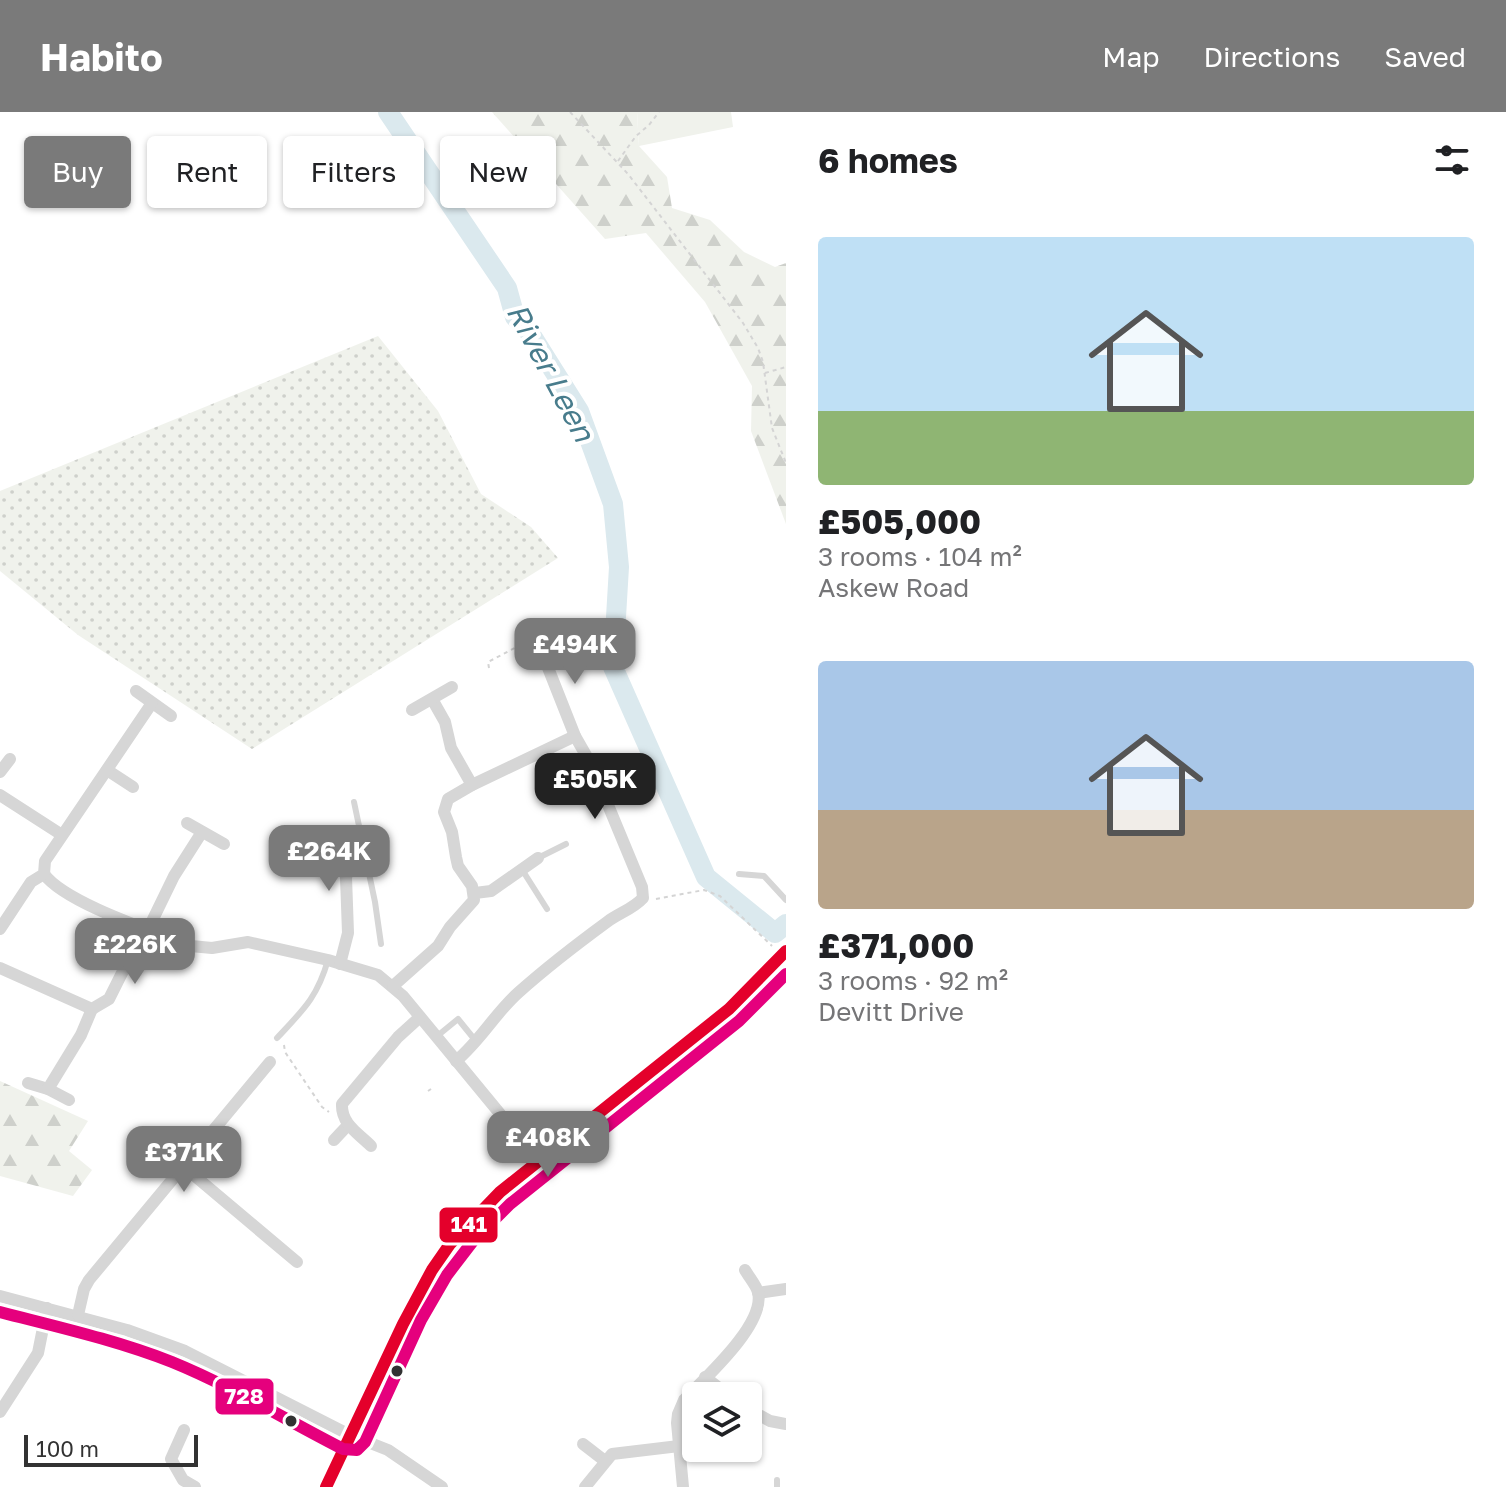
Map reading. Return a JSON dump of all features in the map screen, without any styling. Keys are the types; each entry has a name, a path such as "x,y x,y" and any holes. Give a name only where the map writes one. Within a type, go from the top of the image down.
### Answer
{"street":[{"path":"456,1061 477,1043 520,991 643,898 642,887 591,764 575,736 541,650"},
{"path":"412,710 452,687"},
{"path":"136,691 171,716"},
{"path":"432,699 445,722 451,748 472,785"},
{"path":"152,703 45,861 44,874 49,881 73,897 191,946 212,948 248,942 378,975 393,986 420,1017 539,1161"},
{"path":"475,893 458,866 452,832 444,812 448,799 575,736"},
{"path":"0,772 10,759"},
{"path":"107,770 133,787"},
{"path":"0,795 62,835"},
{"path":"187,823 224,844"},
{"path":"48,1089 81,1035 92,1009 109,999 174,876 202,832"},
{"path":"475,893 491,891 538,858"},
{"path":"334,962 348,933 346,877 348,872 368,867"},
{"path":"0,929 31,882 44,874"},
{"path":"393,986 438,946 450,927 469,909 475,893"},
{"path":"326,1487 403,1324 450,1244 482,1208 729,1009 784,953"},
{"path":"0,968 92,1009"},
{"path":"334,1140 344,1120 342,1104 398,1037 420,1017"},
{"path":"78,1315 89,1280 183,1166 255,1070 270,1062"},
{"path":"28,1083 69,1100"},
{"path":"344,1120 371,1146"},
{"path":"183,1166 297,1262"},
{"path":"683,1487 677,1423 680,1406 750,1327 757,1312 758,1293 745,1270"},
{"path":"758,1293 786,1289"},
{"path":"0,1296 78,1315 185,1351 350,1435 388,1450 442,1487"},
{"path":"0,1412 38,1353 47,1308"},
{"path":"705,1377 711,1382"},
{"path":"762,1417 786,1424"},
{"path":"184,1430 171,1459 183,1480 195,1487"},
{"path":"583,1444 605,1461"},
{"path":"585,1487 612,1454 679,1446"}],"lane":[{"path":"354,802 381,944"},
{"path":"538,858 566,844"},
{"path":"521,868 547,909"},
{"path":"739,874 764,876 786,900"},
{"path":"277,1038 312,1000 334,962"},
{"path":"436,1037 458,1019 477,1043"}],"path":[{"path":"570,112 617,162 743,323 758,348 765,373 772,428 786,463"},
{"path":"617,162 638,133 659,112"},
{"path":"765,373 786,367"},
{"path":"489,668 488,662 526,642 536,641 545,646 541,650"},
{"path":"643,898 656,899 704,890 720,896 784,953"},
{"path":"286,1040 285,1052 322,1107 344,1120"}],"green space":[{"path":"492,112 637,112 639,146 667,177 672,208 710,220 744,252 775,267 786,263 786,524 751,431 752,386 705,302 646,233 605,239 556,184 556,136 513,136"},
{"path":"637,112 731,112 733,127 639,146"},
{"path":"378,336 438,411 481,494 531,527 558,558 252,749 78,635 0,571 0,491"},
{"path":"0,1081 88,1121 69,1151 92,1170 73,1196 0,1176"}],"waterway":[{"name":"River Leen","path":"388,112 507,288 515,317 530,333 579,411 613,504 619,567 613,667 706,877 775,933 786,924"}],"transit line":[{"name":"141","path":"326,1487 403,1324 450,1244 500,1192 729,1009 786,951"},
{"name":"728","path":"0,1312 108,1340 172,1362 237,1392 343,1449 357,1450 365,1442 421,1320 447,1275 473,1241 510,1204 739,1021 786,974"}]}
